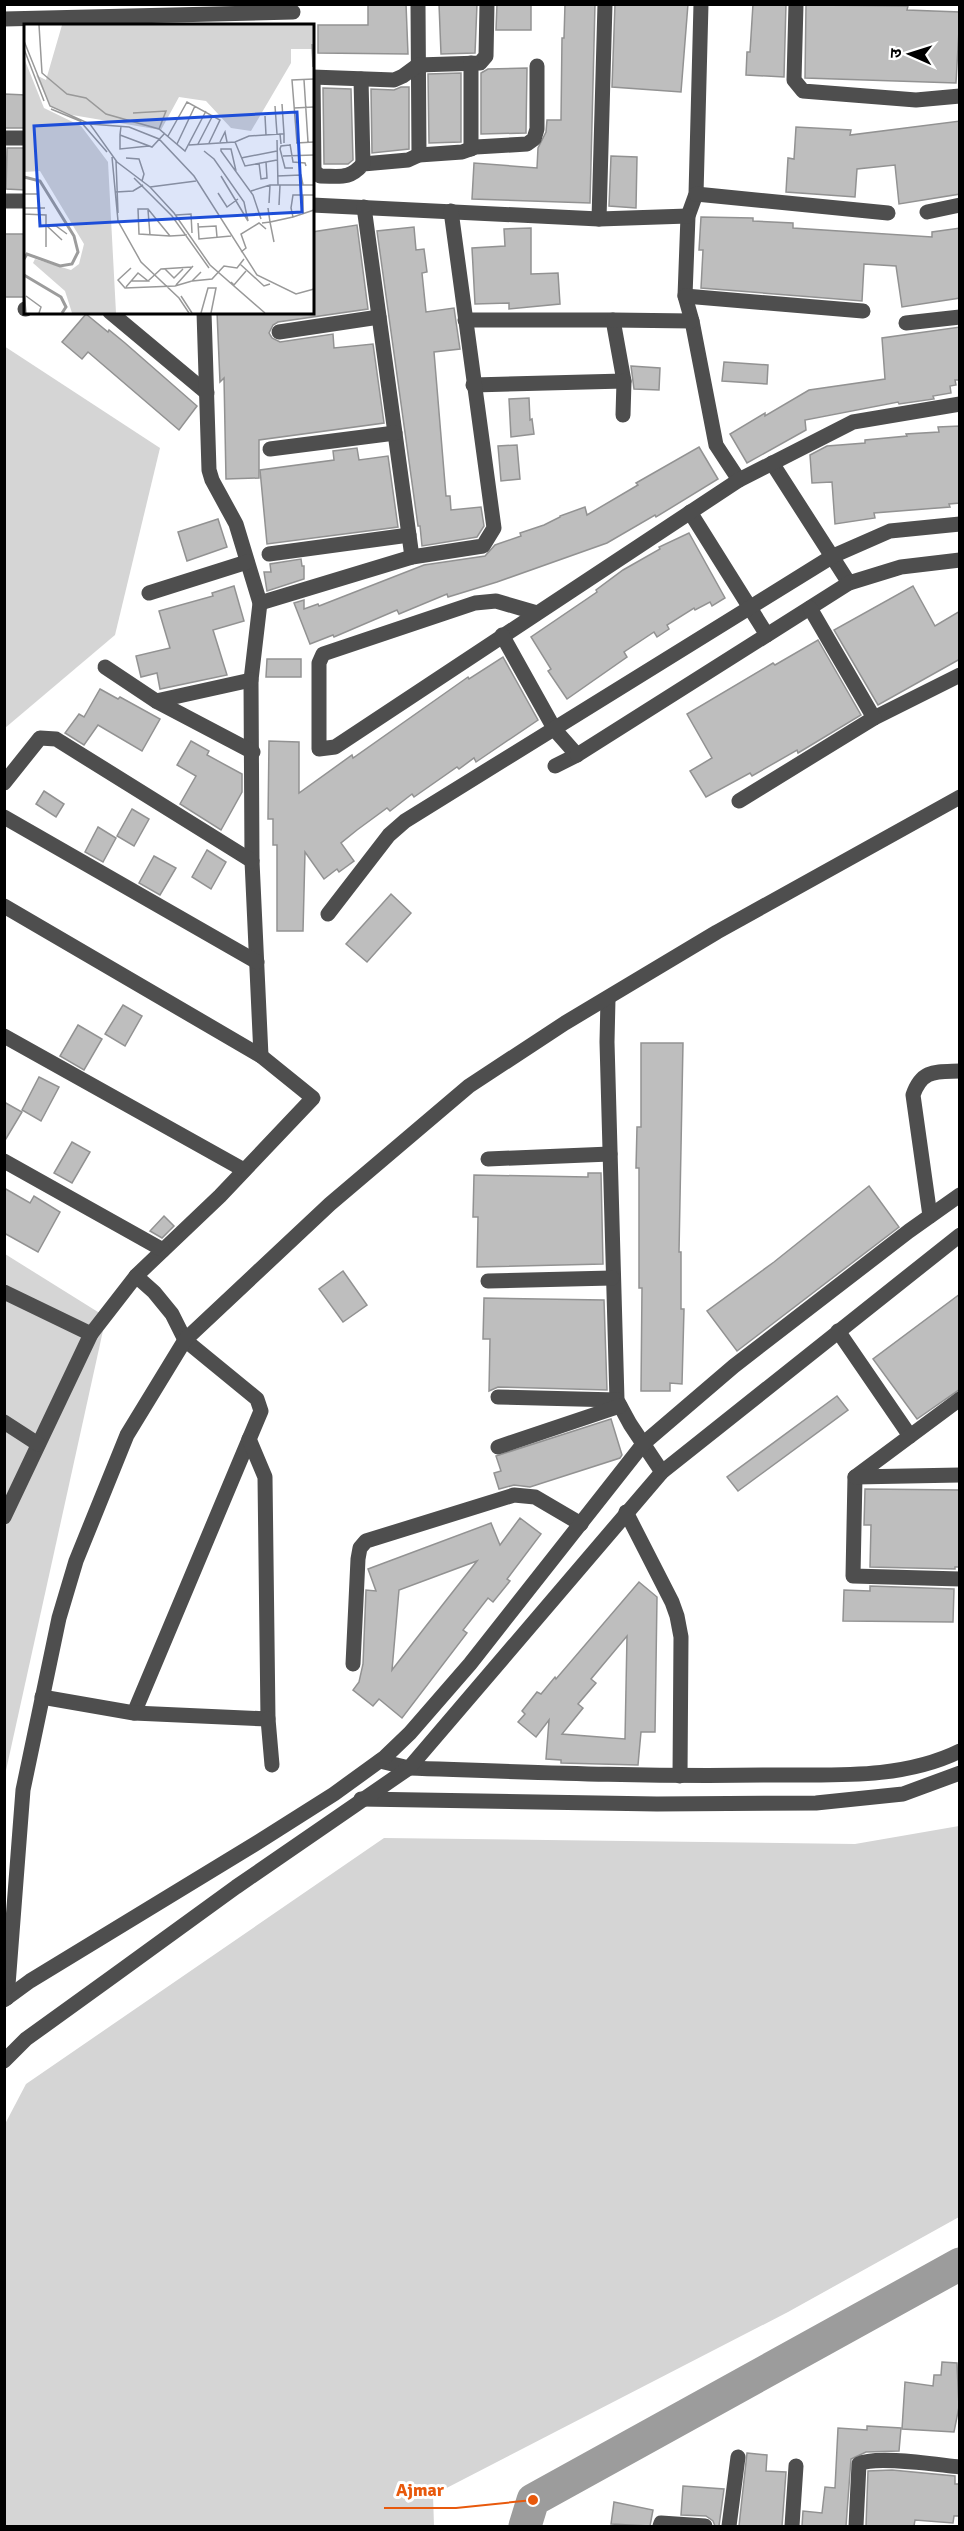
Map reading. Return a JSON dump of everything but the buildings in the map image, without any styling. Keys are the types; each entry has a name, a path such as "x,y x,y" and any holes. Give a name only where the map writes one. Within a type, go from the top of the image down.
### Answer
{"street":[{"path":"418,4 419,155"},
{"path":"314,77 394,80 418,65 480,63 486,56 487,4"},
{"path":"599,219 605,4"},
{"path":"701,4 696,195 688,216 685,296 716,445 738,480"},
{"path":"796,4 794,80 803,92 916,100 960,96"},
{"path":"4,19 293,14"},
{"path":"471,63 471,149"},
{"path":"363,164 408,160 419,155 527,144 534,139 537,129 537,66"},
{"path":"314,126 316,174 349,176 355,173 363,164 362,79"},
{"path":"4,138 24,138"},
{"path":"696,195 888,213"},
{"path":"4,201 24,201"},
{"path":"314,205 599,219 688,216"},
{"path":"927,212 960,205"},
{"path":"364,207 412,557"},
{"path":"260,603 412,557 483,546 494,528 451,211"},
{"path":"685,296 863,311"},
{"path":"112,314 207,393"},
{"path":"204,314 212,480 236,524 260,603 251,680 252,861 261,1056"},
{"path":"279,332 379,317"},
{"path":"906,323 960,317"},
{"path":"465,320 692,321"},
{"path":"613,320 624,381 623,415"},
{"path":"473,385 624,381"},
{"path":"537,613 496,601 475,603 323,654 319,663 319,750 335,747 738,480 853,422 960,404"},
{"path":"270,449 395,434"},
{"path":"772,463 849,583"},
{"path":"690,512 767,635"},
{"path":"328,914 389,835 405,821 750,607 833,556 890,531 960,524"},
{"path":"269,554 409,535"},
{"path":"555,766 577,755 849,583 901,567 960,560"},
{"path":"148,593 247,562"},
{"path":"810,609 874,718"},
{"path":"502,635 555,730 577,755"},
{"path":"105,667 156,702 253,752"},
{"path":"739,801 874,718 960,675"},
{"path":"156,702 251,680"},
{"path":"4,783 40,738 56,739 252,861"},
{"path":"6,1999 23,1790 59,1618 76,1561 127,1435 185,1340 330,1204 469,1086 565,1023 717,932 960,797"},
{"path":"4,817 257,962"},
{"path":"4,906 261,1056 313,1098 244,1170 136,1276 91,1334 5,1511"},
{"path":"608,999 612,1278 619,1403 662,1472"},
{"path":"4,1036 244,1170"},
{"path":"930,1216 913,1095 921,1080 930,1072 960,1071"},
{"path":"488,1159 610,1154"},
{"path":"4,1161 163,1250"},
{"path":"6,1999 30,1981 334,1794 380,1761 410,1733 581,1524 644,1443 734,1366 960,1195"},
{"path":"4,2061 36,2032 226,1894 409,1768 662,1472 960,1235"},
{"path":"134,1713 261,1411 257,1399 185,1340 172,1314 154,1292 136,1276"},
{"path":"488,1281 612,1278"},
{"path":"4,1292 91,1334"},
{"path":"838,1330 910,1436"},
{"path":"498,1397 619,1403"},
{"path":"855,1477 960,1399"},
{"path":"498,1447 619,1403"},
{"path":"4,1422 38,1444"},
{"path":"249,1439 265,1477 268,1719 272,1765"},
{"path":"855,1477 960,1475"},
{"path":"855,1477 853,1576 960,1579"},
{"path":"353,1664 358,1558 360,1548 366,1541 514,1495 535,1497 581,1524"},
{"path":"626,1512 677,1616 681,1637 681,1776"},
{"path":"42,1698 134,1713 268,1719"},
{"path":"380,1761 409,1768 681,1776 871,1774 916,1767 960,1751"},
{"path":"334,1794 363,1800 657,1804 816,1803 903,1794 960,1773"},
{"path":"729,2526 738,2457"},
{"path":"856,2526 859,2464 878,2460 960,2467"},
{"path":"792,2526 796,2466"},
{"path":"660,2526 661,2523 705,2526"}],"shaded area":[{"path":"4,346 160,448 115,635 5,728"},
{"path":"5,1254 106,1317 5,1775"},
{"path":"959,1826 959,2217 788,2312 433,2495 434,2526 5,2526 5,2124 26,2084 384,1838 855,1844"}],"waterway":[{"path":"525,2526 533,2500 960,2264"}],"place":[{"name":"Ajmar","path":"533,2500"}]}
